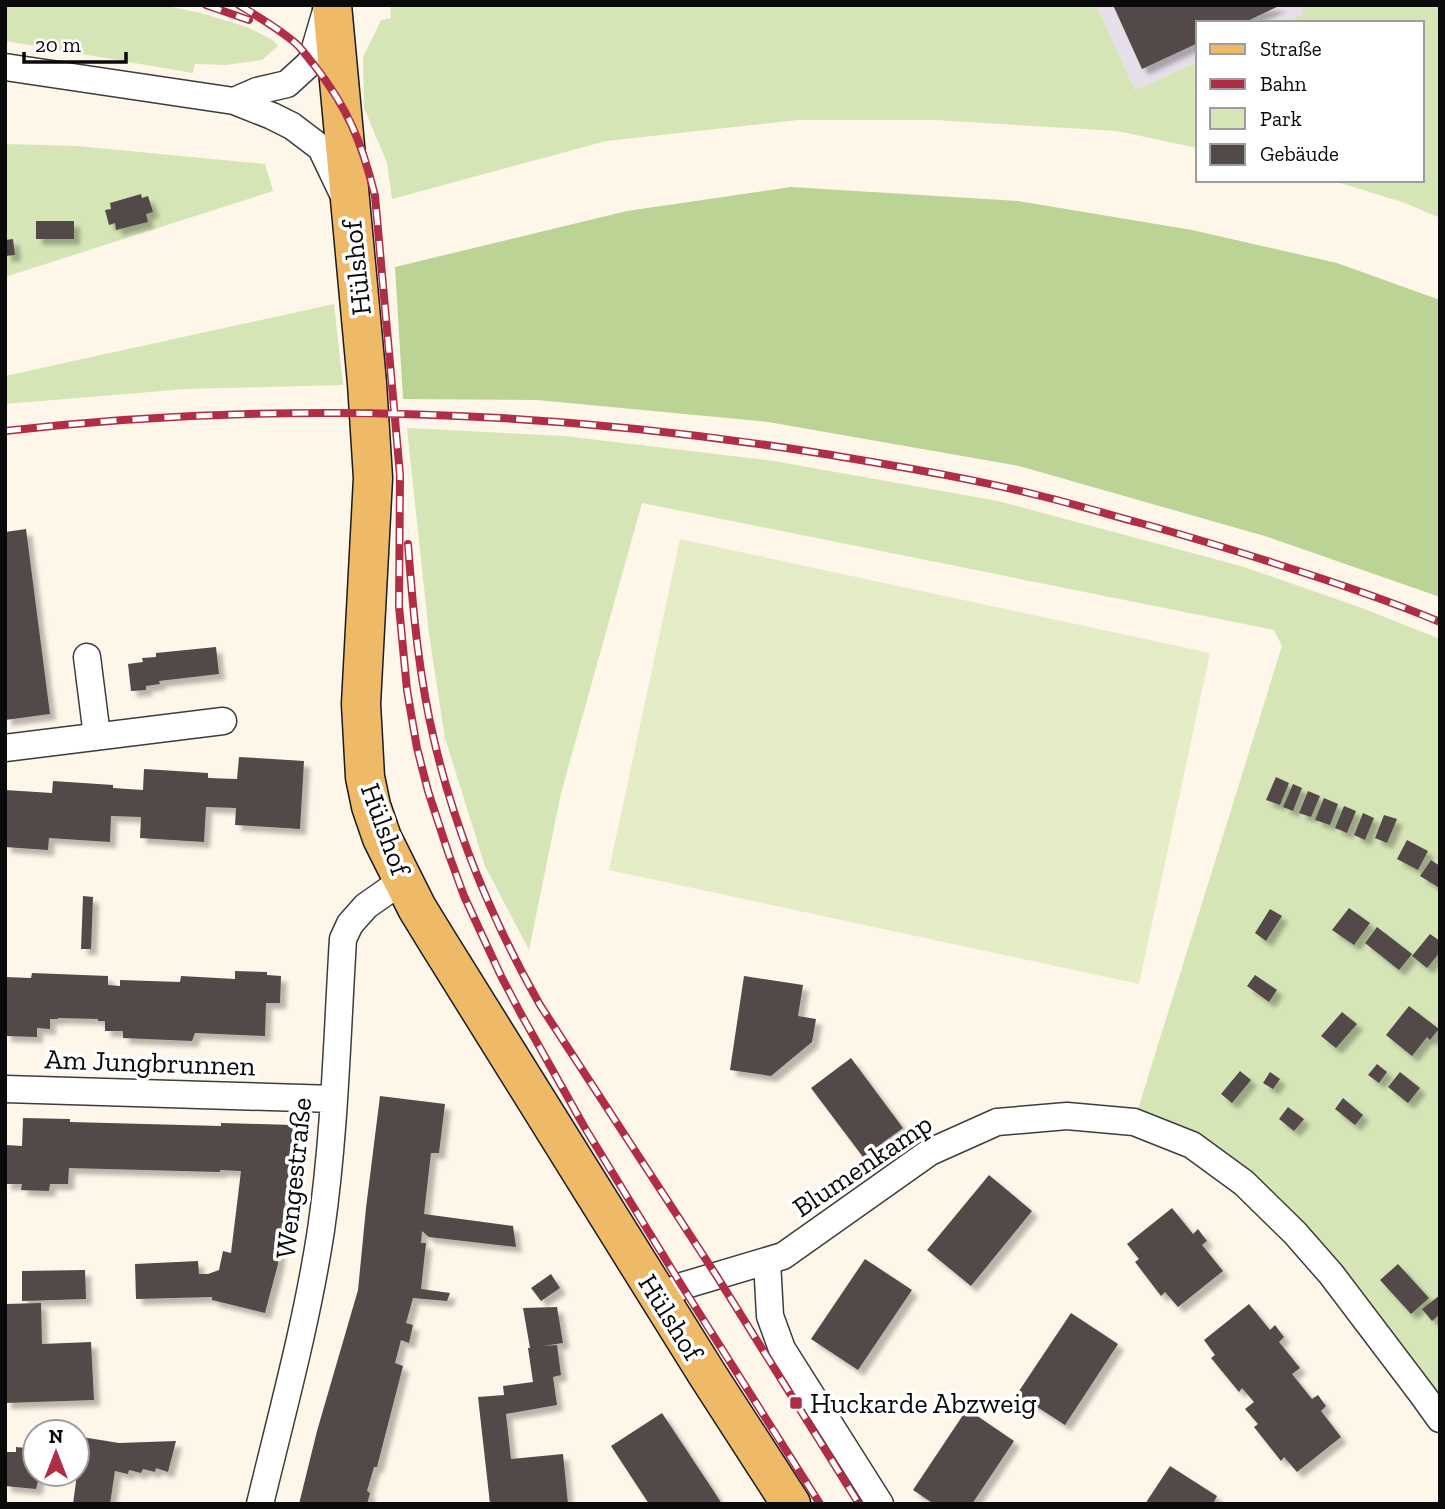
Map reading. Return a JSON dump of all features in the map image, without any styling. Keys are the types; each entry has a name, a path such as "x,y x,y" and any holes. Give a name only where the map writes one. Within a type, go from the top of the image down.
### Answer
{"main road":[{"name":"Hülshof","path":"330,5 367,383 373,478 362,669 363,750 371,806 382,838 417,908 463,985 791,1504"}],"street":[{"path":"234,101 257,91 287,84 311,62 330,5"},
{"path":"5,66 234,101 272,116 292,126 321,148 350,209"},
{"path":"87,657 97,736"},
{"path":"5,748 223,721"},
{"name":"Wengestraße","path":"260,1504 312,1285 321,1229 331,1152 343,939 350,924 366,906 403,880"},
{"name":"Am Jungbrunnen","path":"5,1090 334,1099"},
{"name":"Blumenkamp","path":"659,1297 682,1286 783,1256 930,1152 997,1122 1067,1116 1134,1122 1192,1145 1244,1183 1295,1233 1331,1274 1440,1419"},
{"path":"767,1261 769,1315 782,1349 880,1504"}],"shaded area":[{"path":"1096,5 1304,5 1304,14 1289,21 1196,21 1196,63 1135,90"}],"green space":[{"path":"5,5 162,5 247,27 273,40 278,46 262,60 225,65 195,64 193,73 5,41"},
{"path":"390,5 1096,5 1135,90 1196,63 1196,148 1117,131 935,120 798,120 606,141 392,199 387,163 364,108 363,57 381,20 391,18"},
{"path":"1304,5 1440,5 1440,218 1405,203 1337,182 1424,182 1424,21 1289,21 1303,14"},
{"path":"5,144 77,146 265,164 273,191 5,277"},
{"path":"791,187 1018,201 1192,230 1337,263 1440,300 1440,597 1268,537 1019,466 768,422 537,400 403,399 395,267 627,211"},
{"path":"334,304 343,385 186,389 5,404 5,376"},
{"path":"407,428 564,436 774,461 998,501 1241,566 1362,608 1440,639 1440,1419 1244,1183 1134,1122 1282,646 1274,630 642,503 561,793 529,950 485,866 445,738 429,634"},
{"path":"680,539 1210,653 1139,984 609,870"}],"building":[{"path":"1113,5 1281,5 1247,21 1196,21 1196,44 1142,69"},
{"path":"141,194 142,198 148,196 153,212 146,214 148,222 116,230 115,223 109,225 105,210 111,209 110,203"},
{"path":"36,221 74,221 74,239 36,239"},
{"path":"13,239 15,255 5,256 5,240"},
{"path":"26,529 50,714 5,720 5,532"},
{"path":"216,647 219,674 159,681 160,684 146,686 146,690 131,691 128,664 143,662 142,658 156,657 156,653"},
{"path":"239,757 304,761 300,829 235,825 236,808 206,807 204,842 140,838 141,817 111,816 110,842 49,838 48,850 5,847 5,790 52,793 53,781 143,790 144,769 208,773 208,778 237,779"},
{"path":"1276,777 1289,783 1280,805 1266,800"},
{"path":"1293,784 1302,788 1293,811 1283,807"},
{"path":"1308,791 1320,796 1311,817 1299,813"},
{"path":"1324,798 1338,804 1330,825 1315,820"},
{"path":"1344,806 1356,811 1347,833 1335,828"},
{"path":"1363,813 1374,818 1365,840 1354,835"},
{"path":"1384,815 1397,819 1387,843 1375,838"},
{"path":"1407,840 1428,851 1418,870 1397,859"},
{"path":"1431,860 1440,866 1438,887 1420,876"},
{"path":"83,896 93,897 91,949 81,949"},
{"path":"1349,908 1370,923 1354,945 1332,930"},
{"path":"1270,909 1282,916 1266,941 1255,933"},
{"path":"1377,927 1412,954 1399,970 1365,943"},
{"path":"1430,934 1440,941 1440,952 1427,968 1412,956"},
{"path":"235,971 267,972 267,975 281,976 280,1003 266,1003 265,1036 195,1033 192,1041 123,1038 123,1031 105,1031 105,1021 58,1018 50,1019 50,1029 37,1028 37,1037 5,1036 5,977 31,978 32,973 108,976 108,985 120,986 120,980 180,982 181,976 235,979"},
{"path":"1255,975 1277,990 1269,1002 1247,986"},
{"path":"744,976 803,985 798,1016 816,1019 812,1042 771,1076 730,1070"},
{"path":"1409,1006 1439,1029 1430,1040 1427,1037 1412,1056 1386,1035"},
{"path":"1342,1012 1357,1024 1336,1048 1321,1036"},
{"path":"851,1058 903,1128 863,1157 811,1088"},
{"path":"1377,1064 1387,1072 1379,1083 1368,1075"},
{"path":"1240,1071 1251,1080 1232,1103 1221,1094"},
{"path":"1270,1072 1280,1079 1273,1089 1263,1083"},
{"path":"1400,1072 1420,1088 1408,1103 1388,1087"},
{"path":"380,1096 445,1104 439,1153 431,1153 424,1214 513,1226 516,1247 429,1237 422,1231 421,1243 426,1243 421,1289 450,1293 447,1301 413,1298 406,1323 413,1325 409,1343 401,1340 395,1363 403,1366 377,1467 374,1467 367,1491 370,1493 367,1504 299,1504 358,1290"},
{"path":"1343,1098 1363,1115 1355,1125 1335,1109"},
{"path":"1288,1107 1304,1119 1294,1131 1279,1119"},
{"path":"23,1118 221,1126 221,1123 294,1125 278,1264 265,1313 212,1300 212,1297 136,1299 135,1264 198,1261 199,1274 219,1270 223,1251 231,1253 241,1171 69,1168 68,1184 50,1184 49,1191 21,1190 22,1184 5,1184 5,1153 6,1145 22,1146"},
{"path":"989,1175 1032,1211 971,1286 927,1250"},
{"path":"1172,1208 1193,1234 1198,1229 1207,1241 1202,1245 1223,1271 1178,1307 1165,1292 1161,1296 1135,1262 1139,1259 1127,1244"},
{"path":"865,1259 912,1290 858,1370 811,1339"},
{"path":"1398,1264 1429,1298 1411,1314 1380,1280"},
{"path":"85,1270 86,1299 22,1301 22,1271"},
{"path":"551,1274 560,1288 541,1301 531,1288"},
{"path":"1440,1295 1440,1314 1432,1321 1422,1309"},
{"path":"41,1303 42,1344 91,1342 94,1400 5,1403 5,1304"},
{"path":"1249,1304 1270,1330 1275,1325 1284,1337 1279,1342 1300,1368 1292,1374 1312,1399 1318,1395 1326,1406 1321,1411 1341,1437 1297,1472 1284,1457 1281,1461 1254,1427 1258,1424 1245,1409 1254,1402 1242,1388 1239,1392 1211,1358 1215,1355 1204,1340"},
{"path":"557,1307 563,1343 543,1346 557,1345 561,1375 553,1377 557,1405 506,1414 511,1459 563,1454 568,1504 490,1504 478,1397 504,1395 503,1386 533,1382 523,1308"},
{"path":"1071,1313 1118,1344 1065,1425 1017,1394"},
{"path":"967,1409 1014,1441 972,1504 934,1504 913,1490"},
{"path":"662,1413 722,1504 649,1504 611,1446"},
{"path":"91,1438 119,1443 176,1441 168,1472 156,1468 155,1472 129,1470 128,1474 115,1471 110,1504 73,1504 75,1488 91,1488"},
{"path":"16,1447 21,1448 21,1488 5,1486 5,1452 16,1452"},
{"path":"1170,1466 1217,1496 1213,1504 1145,1504"}],"railway":[{"path":"206,5 249,20"},
{"path":"239,5 296,44 326,81 352,127 365,159 375,196 400,475 399,606 407,690 428,791 464,896 501,976 585,1128 820,1504"},
{"path":"5,431 210,415 416,414 621,427 723,439 933,473 1053,499 1277,564 1440,622"},
{"path":"408,544 421,670 435,744 465,845 507,942 540,1005 716,1275 859,1504"}],"place":[{"name":"Huckarde Abzweig","path":"796,1403"}]}
